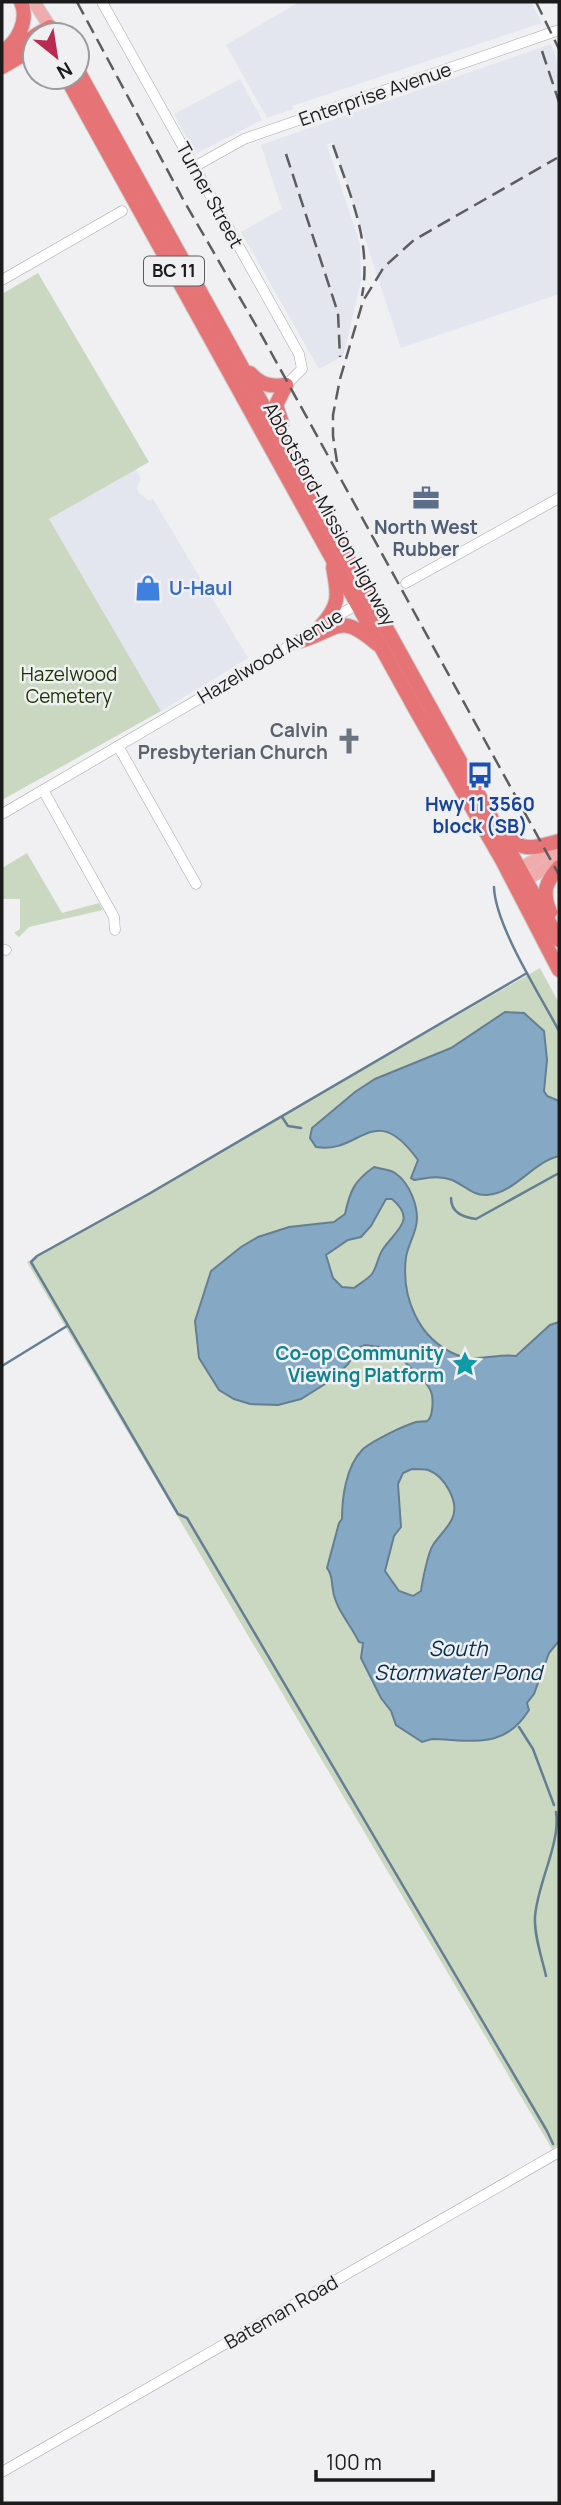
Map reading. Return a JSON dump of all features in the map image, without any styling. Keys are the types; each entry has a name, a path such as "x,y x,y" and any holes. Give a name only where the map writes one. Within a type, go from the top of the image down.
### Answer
{"highway":[{"path":"2,53 15,41 21,28 24,13 21,2"},
{"path":"2,53 21,43"},
{"path":"2,69 21,57"},
{"path":"2,69 21,61"},
{"name":"Abbotsford-Mission Highway","path":"74,91 336,551 377,612 493,821 559,970"},
{"name":"Abbotsford-Mission Highway","path":"89,91 235,351 336,551 358,604 559,940"},
{"path":"235,351 258,381 267,386 286,385 276,405 277,412 340,533 336,551 338,598 332,612 321,626"},
{"path":"358,604 369,606 377,612"},
{"path":"300,641 333,626 343,625 359,630 383,649"},
{"path":"493,821 506,836 526,847 544,847 559,841"},
{"path":"559,864 544,896 559,929"}],"main road":[{"path":"34,2 41,21"},
{"path":"519,877 559,847"},
{"path":"519,877 559,864"}],"street":[{"name":"Turner Street","path":"103,2 299,354 302,369 286,385"},
{"name":"Enterprise Avenue","path":"194,167 244,139 559,30"},
{"path":"2,280 122,211"},
{"path":"406,583 559,498"},
{"name":"Hazelwood Avenue","path":"2,814 300,641 358,604"},
{"path":"118,746 196,884"},
{"path":"43,790 114,917 116,930"},
{"name":"Bateman Road","path":"2,2472 559,2152"}],"shaded area":[{"path":"299,2 531,2 542,23 292,106 293,109 267,118 226,45"},
{"path":"551,44 559,67 559,294 401,348 333,142 327,145 360,244 361,281 343,356 319,369 241,232 282,209 261,145"},
{"path":"240,79 262,120 195,154 174,114"},
{"name":"U-Haul","path":"136,469 141,479 137,488 139,493 148,500 153,499 248,658 161,711 49,519"}],"green space":[{"name":"Hazelwood Cemetery","path":"38,273 149,462 49,519 161,711 2,800 2,294"},
{"path":"27,853 62,913 99,903 103,910 29,927 19,937 14,933 20,929 20,899 2,899 2,868"},
{"path":"540,968 559,1003 559,2145 552,2149 27,1262"}],"water":[{"path":"505,1012 524,1013 544,1031 547,1060 544,1091 547,1096 559,1101 559,1156 541,1164 506,1189 482,1195 447,1178 411,1178 418,1160 403,1142 389,1133 367,1133 345,1144 316,1147 310,1138 312,1128 355,1092 375,1079 451,1048"},
{"name":"South Stormwater Pond","path":"374,1167 393,1172 400,1177 413,1197 417,1219 406,1257 406,1287 415,1315 432,1339 443,1348 464,1357 516,1356 550,1325 559,1322 559,1641 549,1653 534,1694 527,1703 529,1710 509,1732 486,1740 432,1739 422,1742 396,1725 361,1658 363,1643 359,1642 334,1597 327,1568 342,1519 349,1473 357,1456 374,1442 404,1427 429,1419 432,1398 426,1383 404,1362 396,1349 365,1345 358,1348 348,1364 333,1379 301,1399 278,1405 250,1404 219,1390 199,1358 195,1321 211,1271 258,1237 289,1227 334,1222 345,1214 354,1187","holes":["386,1199 392,1199 399,1206 404,1219 402,1225 383,1249 370,1276 354,1288 342,1287 333,1278 326,1255 348,1240 361,1237 371,1226","412,1469 428,1470 440,1478 454,1505 450,1522 431,1549 421,1591 413,1596 399,1591 385,1571 394,1536 401,1527 398,1484 403,1473"]}],"waterway":[{"path":"494,887 496,903 510,940 559,1031"},
{"path":"527,973 147,1195 37,1256 31,1262 178,1514 187,1518 553,2144"},
{"path":"282,1117 288,1126 301,1128"},
{"path":"451,1198 453,1207 459,1213 476,1219 559,1173"},
{"path":"2,1366 67,1326"},
{"path":"519,1727 533,1749 554,1805"},
{"path":"546,1976 535,1917 555,1837 556,1812"}],"railway":[{"path":"77,2 184,201 262,336 559,875"},
{"path":"536,2 559,49"},
{"path":"542,51 559,102"},
{"path":"333,145 362,238 362,296"},
{"path":"286,154 338,313 340,357"},
{"path":"337,462 333,415 340,379 363,301 384,267 414,240 557,158"}],"place":[{"name":"North West Rubber","path":"426,498"},
{"name":"U-Haul","path":"148,588"},
{"name":"Calvin Presbyterian Church","path":"349,741"},
{"name":"Hwy 11 3560 block (SB)","path":"480,775"},
{"name":"Co-op Community Viewing Platform","path":"465,1364"}]}
